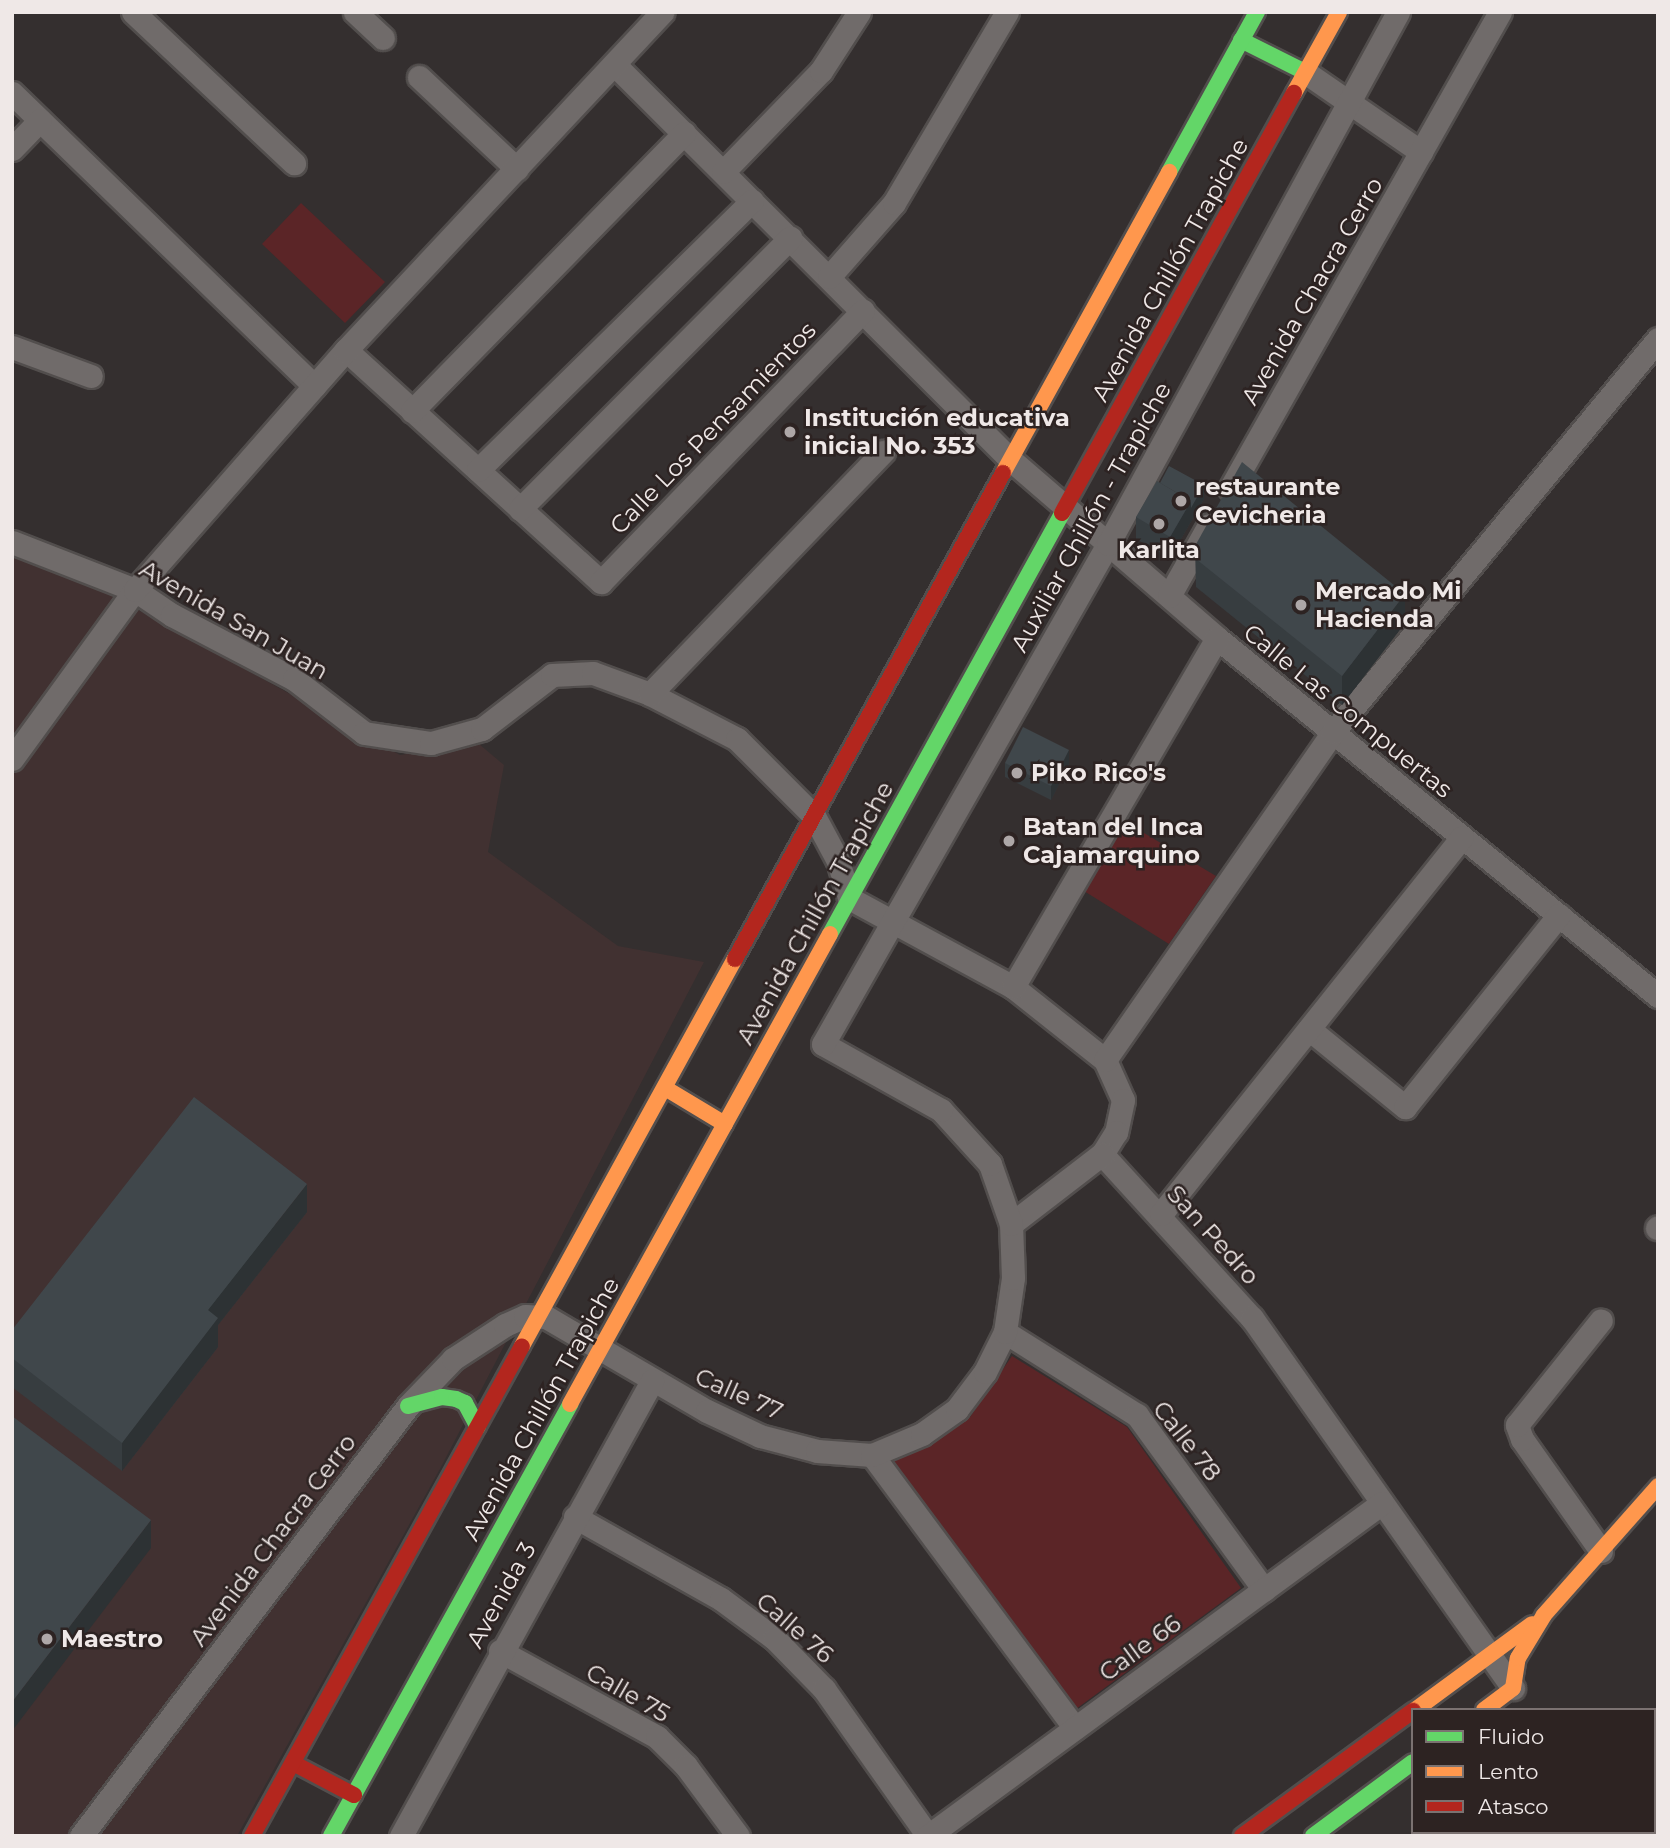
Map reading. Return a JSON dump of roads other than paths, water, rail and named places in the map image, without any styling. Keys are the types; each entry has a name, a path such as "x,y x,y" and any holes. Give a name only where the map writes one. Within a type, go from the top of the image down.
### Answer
{"main road":[{"name":"Avenida Chillón Trapiche","path":"252,1836 1257,12"},
{"name":"Avenida Chillón Trapiche","path":"331,1836 1339,12"},
{"path":"1241,40 1306,72"},
{"path":"665,1088 724,1124"},
{"path":"408,1406 442,1397 456,1399 465,1403 478,1427"},
{"path":"1487,1708 1513,1688 1518,1658 1544,1615 1658,1486"},
{"path":"1417,1708 1544,1615"},
{"path":"1242,1836 1411,1712"},
{"path":"293,1763 354,1795"},
{"path":"1313,1836 1411,1763"}],"street":[{"path":"133,12 294,163"},
{"path":"355,12 383,38"},
{"path":"12,759 135,590 346,350 662,12"},
{"path":"723,172 821,71 859,12"},
{"path":"829,277 894,203 1007,12"},
{"name":"Auxiliar Chillón - Trapiche","path":"823,1044 1108,544 1398,12"},
{"name":"Avenida Chacra Cerro","path":"1169,596 1500,12"},
{"name":"Calle Las Compuertas","path":"615,65 1011,460 1217,638 1658,996"},
{"path":"1306,72 1421,152"},
{"path":"419,77 517,169"},
{"path":"12,93 314,386"},
{"path":"12,149 40,120"},
{"path":"412,411 684,133"},
{"path":"478,471 752,201"},
{"path":"346,350 520,509 790,238"},
{"name":"Calle Los Pensamientos","path":"520,509 601,582 863,311"},
{"path":"1105,1060 1333,732 1658,339"},
{"path":"12,347 90,376"},
{"path":"650,694 883,452"},
{"name":"Avenida San Juan","path":"12,542 135,590 172,615 295,679 364,733 430,743 482,729 552,675 593,673 650,694 737,739 814,816 838,861 849,898"},
{"path":"1013,987 1217,638"},
{"path":"1161,1214 1462,837"},
{"path":"849,898 1013,987 1105,1060 1123,1100 1116,1132 1102,1154 1011,1224"},
{"path":"1309,1029 1405,1107 1559,915"},
{"name":"Calle 77","path":"540,1315 601,1348 652,1381 760,1436 817,1451 872,1454 922,1434 957,1409 985,1372 1005,1332 1013,1278 1011,1224 989,1164 941,1110 823,1044"},
{"name":"San Pedro","path":"1102,1154 1161,1214 1252,1318 1513,1688"},
{"name":"Avenida Chacra Cerro","path":"81,1836 432,1378 480,1339 525,1316 540,1315"},
{"path":"1601,1320 1523,1412 1517,1425 1522,1439 1601,1551"},
{"name":"Calle 78","path":"1005,1332 1138,1415 1264,1590"},
{"name":"Avenida 3","path":"401,1836 500,1651 652,1381"},
{"path":"872,1454 1075,1728"},
{"name":"Calle 66","path":"928,1836 1382,1503"},
{"name":"Calle 76","path":"575,1517 722,1599 775,1639 824,1689 928,1836"},
{"name":"Calle 75","path":"500,1651 657,1737 686,1766 738,1836"}],"place":[{"name":"Institución educativa inicial No. 353","path":"790,432"},
{"name":"restaurante Cevicheria","path":"1181,501"},
{"name":"Karlita","path":"1159,524"},
{"name":"Mercado Mi Hacienda","path":"1301,605"},
{"name":"Piko Rico's","path":"1017,773"},
{"name":"Batan del Inca Cajamarquino","path":"1009,841"},
{"name":"Maestro","path":"47,1639"}]}
